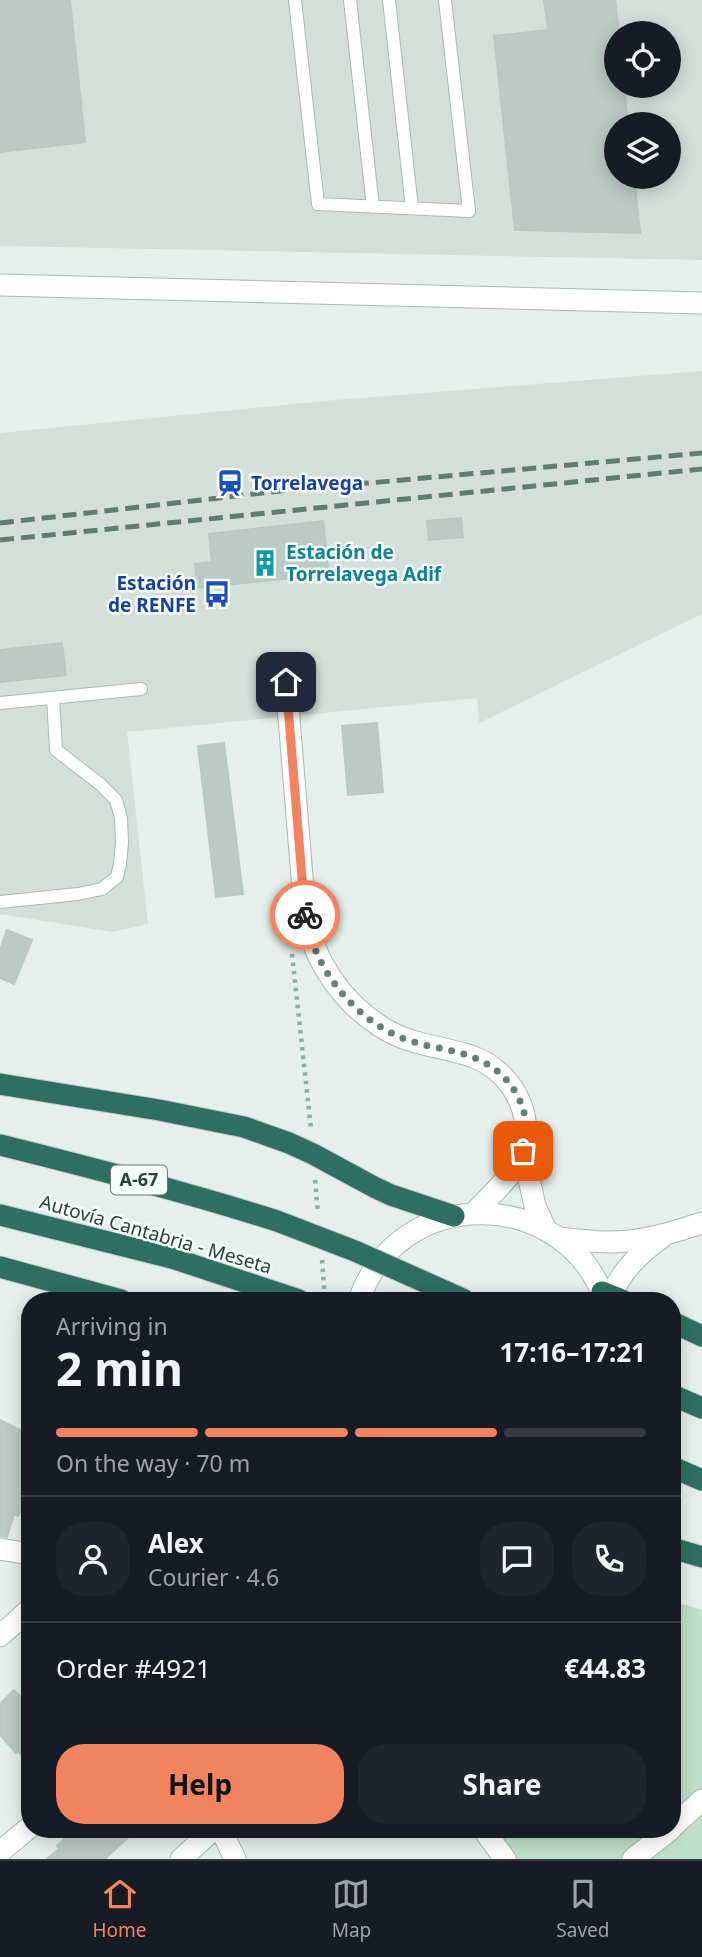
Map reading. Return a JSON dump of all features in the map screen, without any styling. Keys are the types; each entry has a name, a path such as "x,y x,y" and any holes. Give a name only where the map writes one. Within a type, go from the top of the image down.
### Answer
{"highway":[{"path":"0,1084 210,1119 268,1134 313,1154 374,1188 464,1214"},
{"name":"A-67","path":"0,1145 215,1201 277,1221 366,1255 447,1292"},
{"name":"Autovía Cantabria - Meseta","path":"0,1215 115,1242 276,1292"},
{"path":"0,1267 92,1292"},
{"path":"681,1326 702,1335"},
{"path":"681,1399 702,1408"},
{"path":"681,1471 702,1480"},
{"path":"681,1551 702,1557"}],"street":[{"path":"0,285 702,303"},
{"path":"286,682 305,913 308,931 326,971 352,1004 381,1027 412,1042 474,1057 501,1073 512,1087 524,1112 526,1124 523,1151 535,1206 552,1234 585,1241 635,1240 702,1223"},
{"path":"464,1214 514,1168 523,1151"},
{"path":"362,1292 368,1278 387,1252 418,1229 464,1214 485,1213 513,1216 552,1234 576,1253 606,1292"},
{"path":"613,1292 633,1261 667,1234"},
{"path":"0,1549 21,1552"},
{"path":"0,1636 21,1617"},
{"path":"681,1819 702,1800"},
{"path":"0,1852 21,1834"},
{"path":"181,1859 204,1838"},
{"path":"224,1838 235,1859"},
{"path":"490,1838 505,1859"},
{"path":"633,1859 659,1838"}],"lane":[{"path":"295,0 318,204 469,211 445,0"},
{"path":"350,0 373,207"},
{"path":"390,0 412,208"},
{"path":"0,704 141,689"},
{"path":"0,902 102,889 117,877 120,864 121,818 116,800 56,750 53,698"}],"path":[{"path":"291,941 318,1221"},
{"path":"321,1248 325,1292"}],"shaded area":[{"path":"0,0 702,0 702,260 0,246"},
{"path":"702,371 702,614 479,723 477,698 127,732 148,924 112,932 0,915 0,433 335,400"}],"green space":[{"path":"681,1604 702,1610 702,1859 505,1859 490,1838 681,1838"}],"building":[{"path":"0,0 70,0 85,142 0,152"},
{"path":"544,0 615,0 618,21 604,21 604,98 625,98 627,112 604,112 604,189 635,189 640,233 515,230 494,36 548,30"},
{"path":"461,518 463,537 429,540 427,521"},
{"name":"Estación de Torrelavega Adif","path":"323,521 329,574 197,588 195,564 212,562 209,534"},
{"path":"62,643 66,675 0,682 0,650"},
{"path":"377,723 383,792 348,795 342,726"},
{"path":"224,743 243,894 216,897 198,746"},
{"path":"7,930 32,940 14,984 0,978 0,950"},
{"path":"0,1420 21,1430 21,1510 18,1516 14,1514 7,1537 0,1536"},
{"path":"14,1690 21,1697 21,1754 18,1751 16,1753 0,1735 0,1704"},
{"path":"65,1838 127,1838 105,1859 47,1859 59,1849 57,1846"}],"railway":[{"path":"0,523 280,491 702,453"},
{"path":"0,540 702,469"}],"way so far":[{"path":"305,915 312,944 326,971 352,1004 368,1018 397,1036 474,1057 501,1073 520,1100 524,1112 526,1136 523,1151"}],"place":[{"name":"Torrelavega","path":"230,483"},
{"name":"Estación de Torrelavega Adif","path":"265,563"},
{"name":"Estación de RENFE","path":"217,594"}],"route":[{"path":"286,682 305,915"}]}
